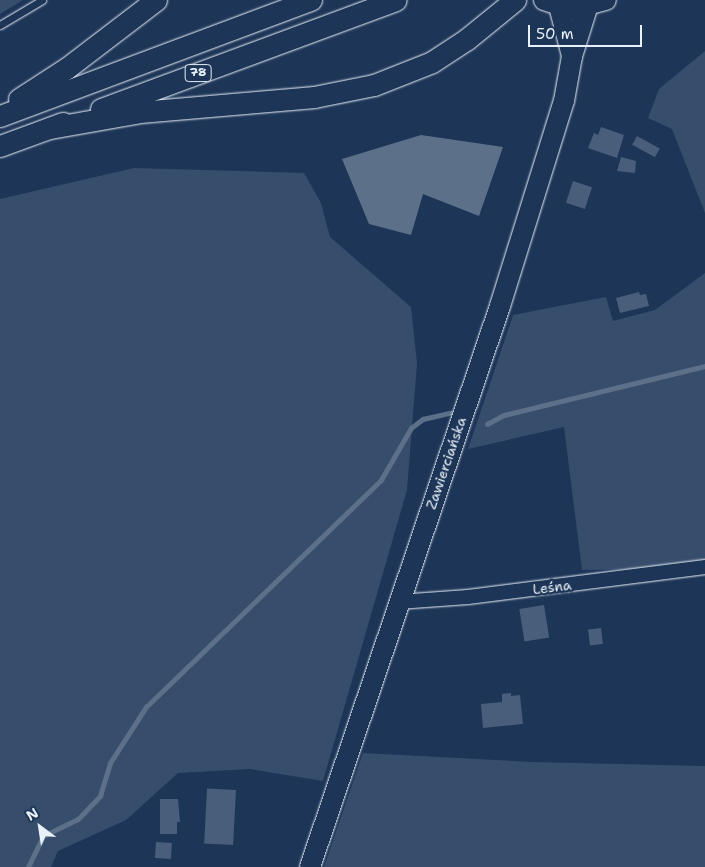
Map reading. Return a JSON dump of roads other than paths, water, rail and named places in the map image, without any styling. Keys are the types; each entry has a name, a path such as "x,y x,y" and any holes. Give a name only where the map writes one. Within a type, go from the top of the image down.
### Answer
{"main road":[{"path":"0,111 67,68 156,0"},
{"name":"78","path":"0,116 311,0"},
{"name":"78","path":"0,146 396,0"},
{"path":"50,128 140,112 314,97 374,85 432,62 468,40 515,0"},
{"path":"552,3 587,8 606,0"},
{"name":"Zawierciańska","path":"552,3 572,56"},
{"name":"Zawierciańska","path":"310,867 398,602 500,306 564,101 572,56 587,8"}],"street":[{"name":"Leśna","path":"398,602 468,597 705,567"}],"lane":[{"path":"0,25 42,0"}],"waterway":[{"path":"487,424 504,415 705,366"},
{"path":"28,867 43,836 78,819 100,796 110,763 146,707 381,480 411,428 423,419 450,413"}]}
